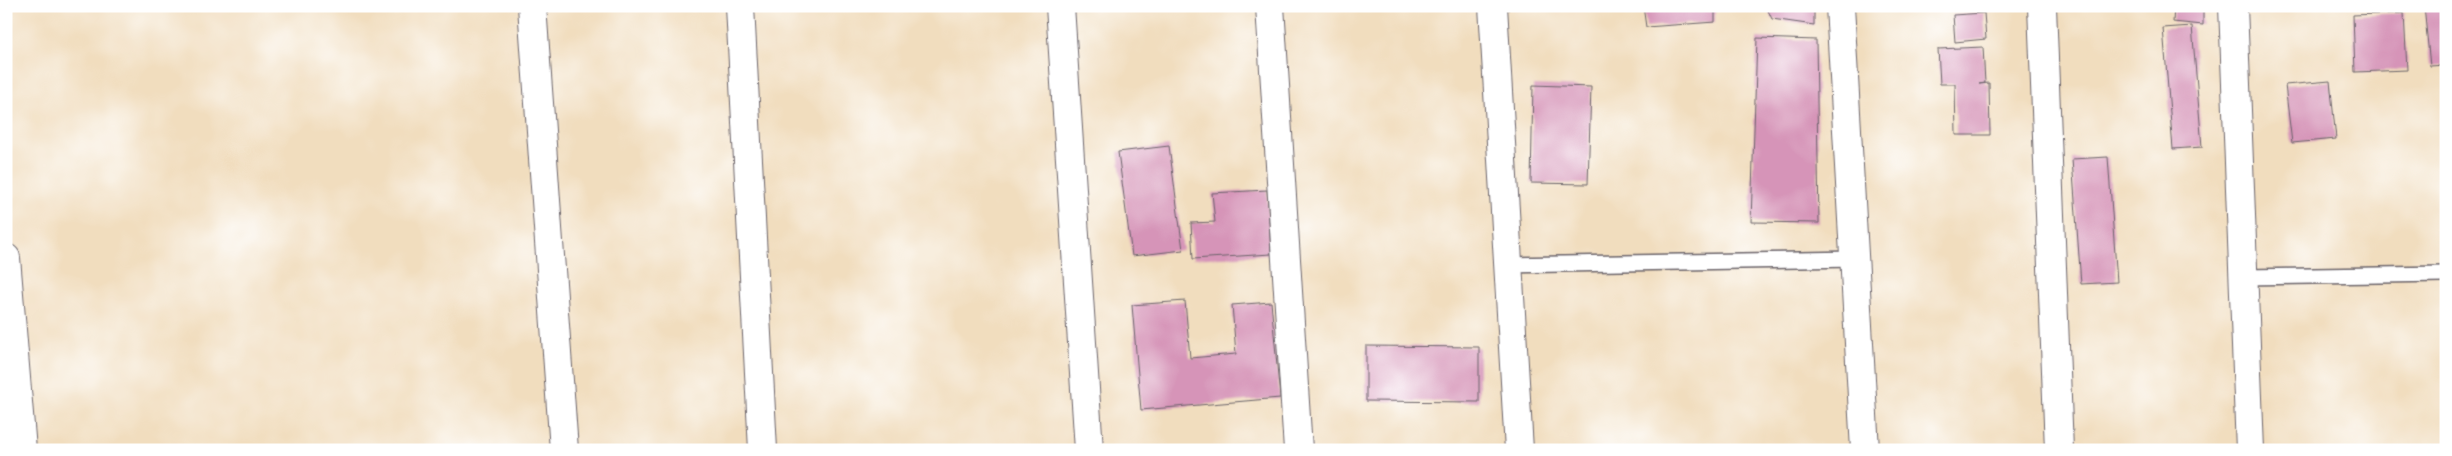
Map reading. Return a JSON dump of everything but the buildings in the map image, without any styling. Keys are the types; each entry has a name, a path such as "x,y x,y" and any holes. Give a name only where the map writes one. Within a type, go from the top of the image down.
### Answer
{"street":[{"path":"532,6 564,450"},
{"path":"740,6 764,450"},
{"path":"1060,6 1088,450"},
{"path":"1270,6 1298,450"},
{"path":"1494,6 1519,450"},
{"path":"1840,6 1865,450"},
{"path":"2042,6 2059,450"},
{"path":"2233,6 2250,450"},
{"path":"6,258 22,450"}],"lane":[{"path":"1508,266 1855,260"},
{"path":"2243,277 2446,274"}]}
